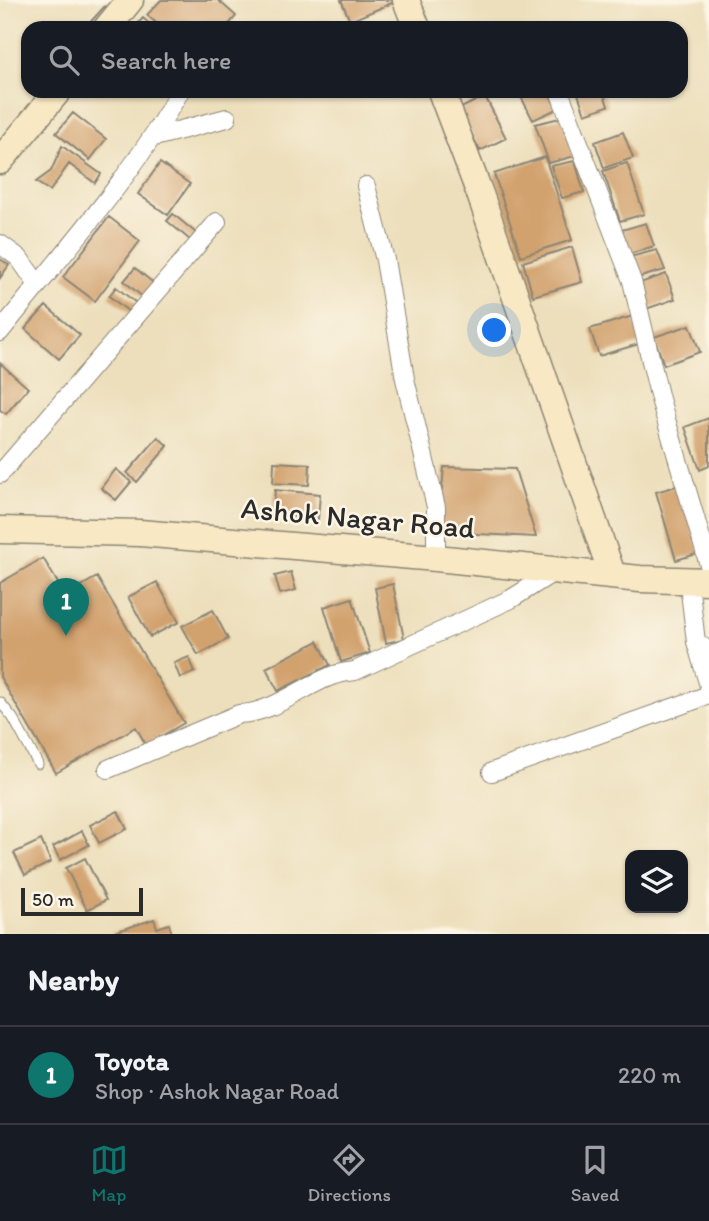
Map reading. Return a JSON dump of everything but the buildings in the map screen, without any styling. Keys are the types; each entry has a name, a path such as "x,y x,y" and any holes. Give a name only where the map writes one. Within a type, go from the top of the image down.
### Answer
{"street":[{"path":"113,21 130,0"},
{"path":"406,0 414,21"},
{"path":"0,161 52,98"},
{"path":"0,332 154,137 176,98"},
{"path":"444,98 481,194 612,574"},
{"path":"562,98 632,281 702,576 702,646 709,686"},
{"path":"154,137 227,118"},
{"path":"366,186 384,260 405,379 436,507 436,558"},
{"path":"0,474 217,222"},
{"path":"0,244 19,258 38,285"},
{"name":"Ashok Nagar Road","path":"0,530 140,533 557,570 702,576"},
{"path":"108,769 239,714 251,714 306,691 329,676 355,671 511,599 557,570"},
{"path":"492,772 709,695"}],"lane":[{"path":"0,702 13,718 38,764"}],"place":[{"name":"Toyota","path":"66,636"}]}
